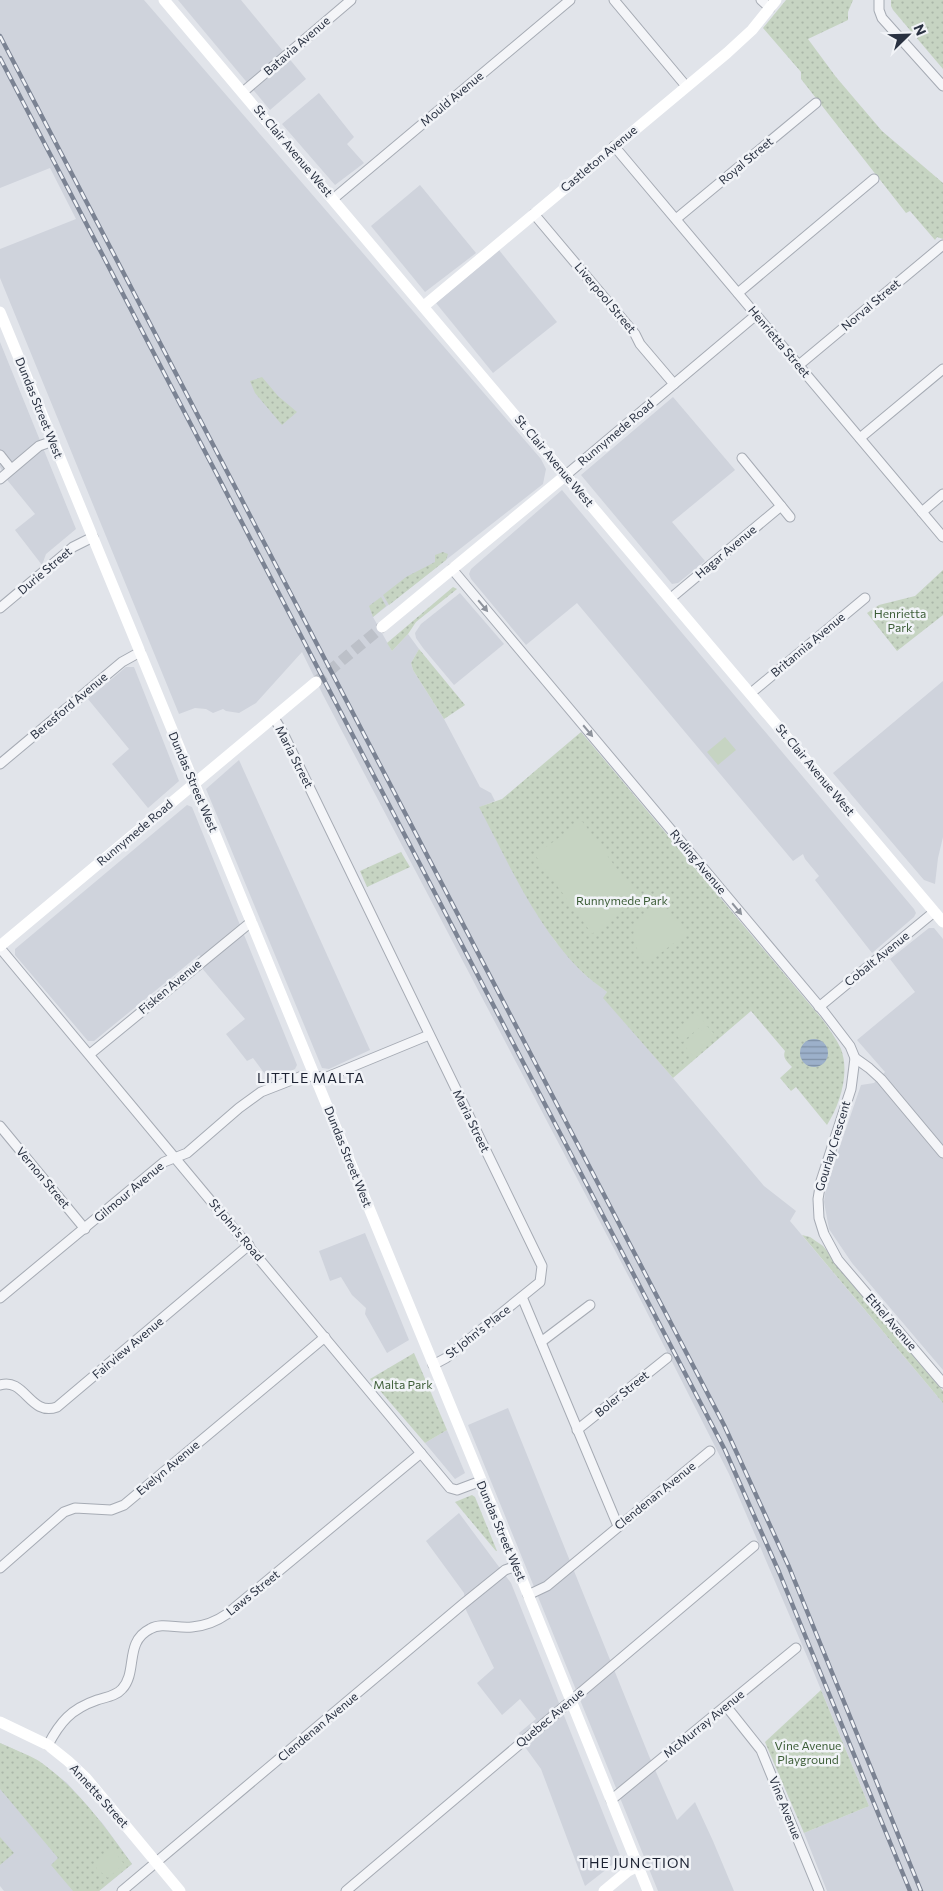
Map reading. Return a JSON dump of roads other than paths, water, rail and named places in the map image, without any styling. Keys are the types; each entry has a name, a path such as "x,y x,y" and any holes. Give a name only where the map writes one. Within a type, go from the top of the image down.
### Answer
{"main road":[{"name":"St. Clair Avenue West","path":"164,0 943,922"},
{"name":"Castleton Avenue","path":"424,306 752,30 769,3"},
{"name":"Dundas Street West","path":"0,312 648,1891"},
{"name":"Runnymede Road","path":"382,627 566,475"},
{"name":"Runnymede Road","path":"0,947 316,682"},
{"name":"Annette Street","path":"0,1722 48,1745 86,1778 180,1891"},
{"path":"604,1891 628,1871 638,1866"}],"street":[{"name":"Batavia Avenue","path":"243,92 351,0"},
{"name":"Mould Avenue","path":"334,199 570,0"},
{"path":"614,0 686,86"},
{"path":"879,0 879,10 882,18 943,86"},
{"name":"Royal Street","path":"676,219 816,103"},
{"name":"Henrietta Street","path":"614,146 943,537"},
{"path":"738,293 874,179"},
{"name":"Liverpool Street","path":"534,214 635,334 640,344 674,384"},
{"name":"Norval Street","path":"800,365 943,245"},
{"name":"Runnymede Road","path":"566,475 756,316"},
{"path":"860,438 943,369"},
{"path":"0,479 39,446 53,441"},
{"path":"0,455 11,469"},
{"path":"742,458 790,517"},
{"path":"922,512 943,494"},
{"name":"Hagar Avenue","path":"671,598 781,506"},
{"name":"Durie Street","path":"0,608 73,547 93,537"},
{"name":"Ryding Avenue","path":"452,569 820,1007 850,1046 855,1058 870,1068 881,1079 943,1153"},
{"name":"Britannia Avenue","path":"751,693 865,598"},
{"name":"Beresford Avenue","path":"0,764 122,662 140,652"},
{"name":"Maria Street","path":"274,718 282,730 542,1266 540,1282 522,1297"},
{"name":"Cobalt Avenue","path":"820,1007 934,912"},
{"name":"Fisken Avenue","path":"90,1054 251,922"},
{"name":"St John's Road","path":"0,947 450,1488 457,1490 480,1481"},
{"name":"Gilmour Avenue","path":"0,1298 164,1162 187,1153 239,1108 261,1092 302,1076 327,1077 430,1035"},
{"name":"Gourlay Crescent","path":"838,1260 824,1234 819,1218 818,1199 821,1181 851,1089 855,1058"},
{"name":"Vernon Street","path":"0,1126 85,1229"},
{"name":"Fairview Avenue","path":"0,1385 8,1383 17,1386 40,1407 48,1409 57,1407 249,1245"},
{"name":"Ethel Avenue","path":"838,1260 943,1383"},
{"path":"522,1297 618,1526"},
{"name":"St John's Place","path":"433,1365 446,1358 522,1297"},
{"path":"541,1342 590,1305"},
{"name":"Evelyn Avenue","path":"0,1568 64,1512 75,1508 111,1510 124,1505 325,1337"},
{"name":"Boler Street","path":"578,1430 667,1358"},
{"name":"Clendenan Avenue","path":"528,1595 547,1586 710,1450"},
{"name":"Laws Street","path":"48,1745 57,1727 64,1719 89,1703 114,1695 122,1689 128,1678 135,1645 144,1632 158,1626 198,1626 228,1614 422,1453"},
{"name":"Quebec Avenue","path":"346,1891 754,1546"},
{"name":"Clendenan Avenue","path":"122,1891 505,1570 516,1566"},
{"name":"McMurray Avenue","path":"611,1800 796,1648"},
{"name":"Vine Avenue","path":"726,1706 761,1750 819,1891"}],"water":[{"path":"814,1039 824,1043 828,1053 824,1063 814,1067 804,1063 800,1053 804,1043"}],"tunnel":[{"path":"316,682 382,627"}],"railway":[{"path":"0,36 724,1425 789,1567 921,1891"},
{"path":"0,58 725,1450 779,1572 910,1891"}],"district":[{"name":"LITTLE MALTA","path":"311,1078"},
{"name":"THE JUNCTION","path":"635,1863"}],"park label":[{"name":"Henrietta Park","path":"900,621"},
{"name":"Runnymede Park","path":"622,901"},
{"name":"Malta Park","path":"403,1385"},
{"name":"Vine Avenue Playground","path":"808,1753"}]}
